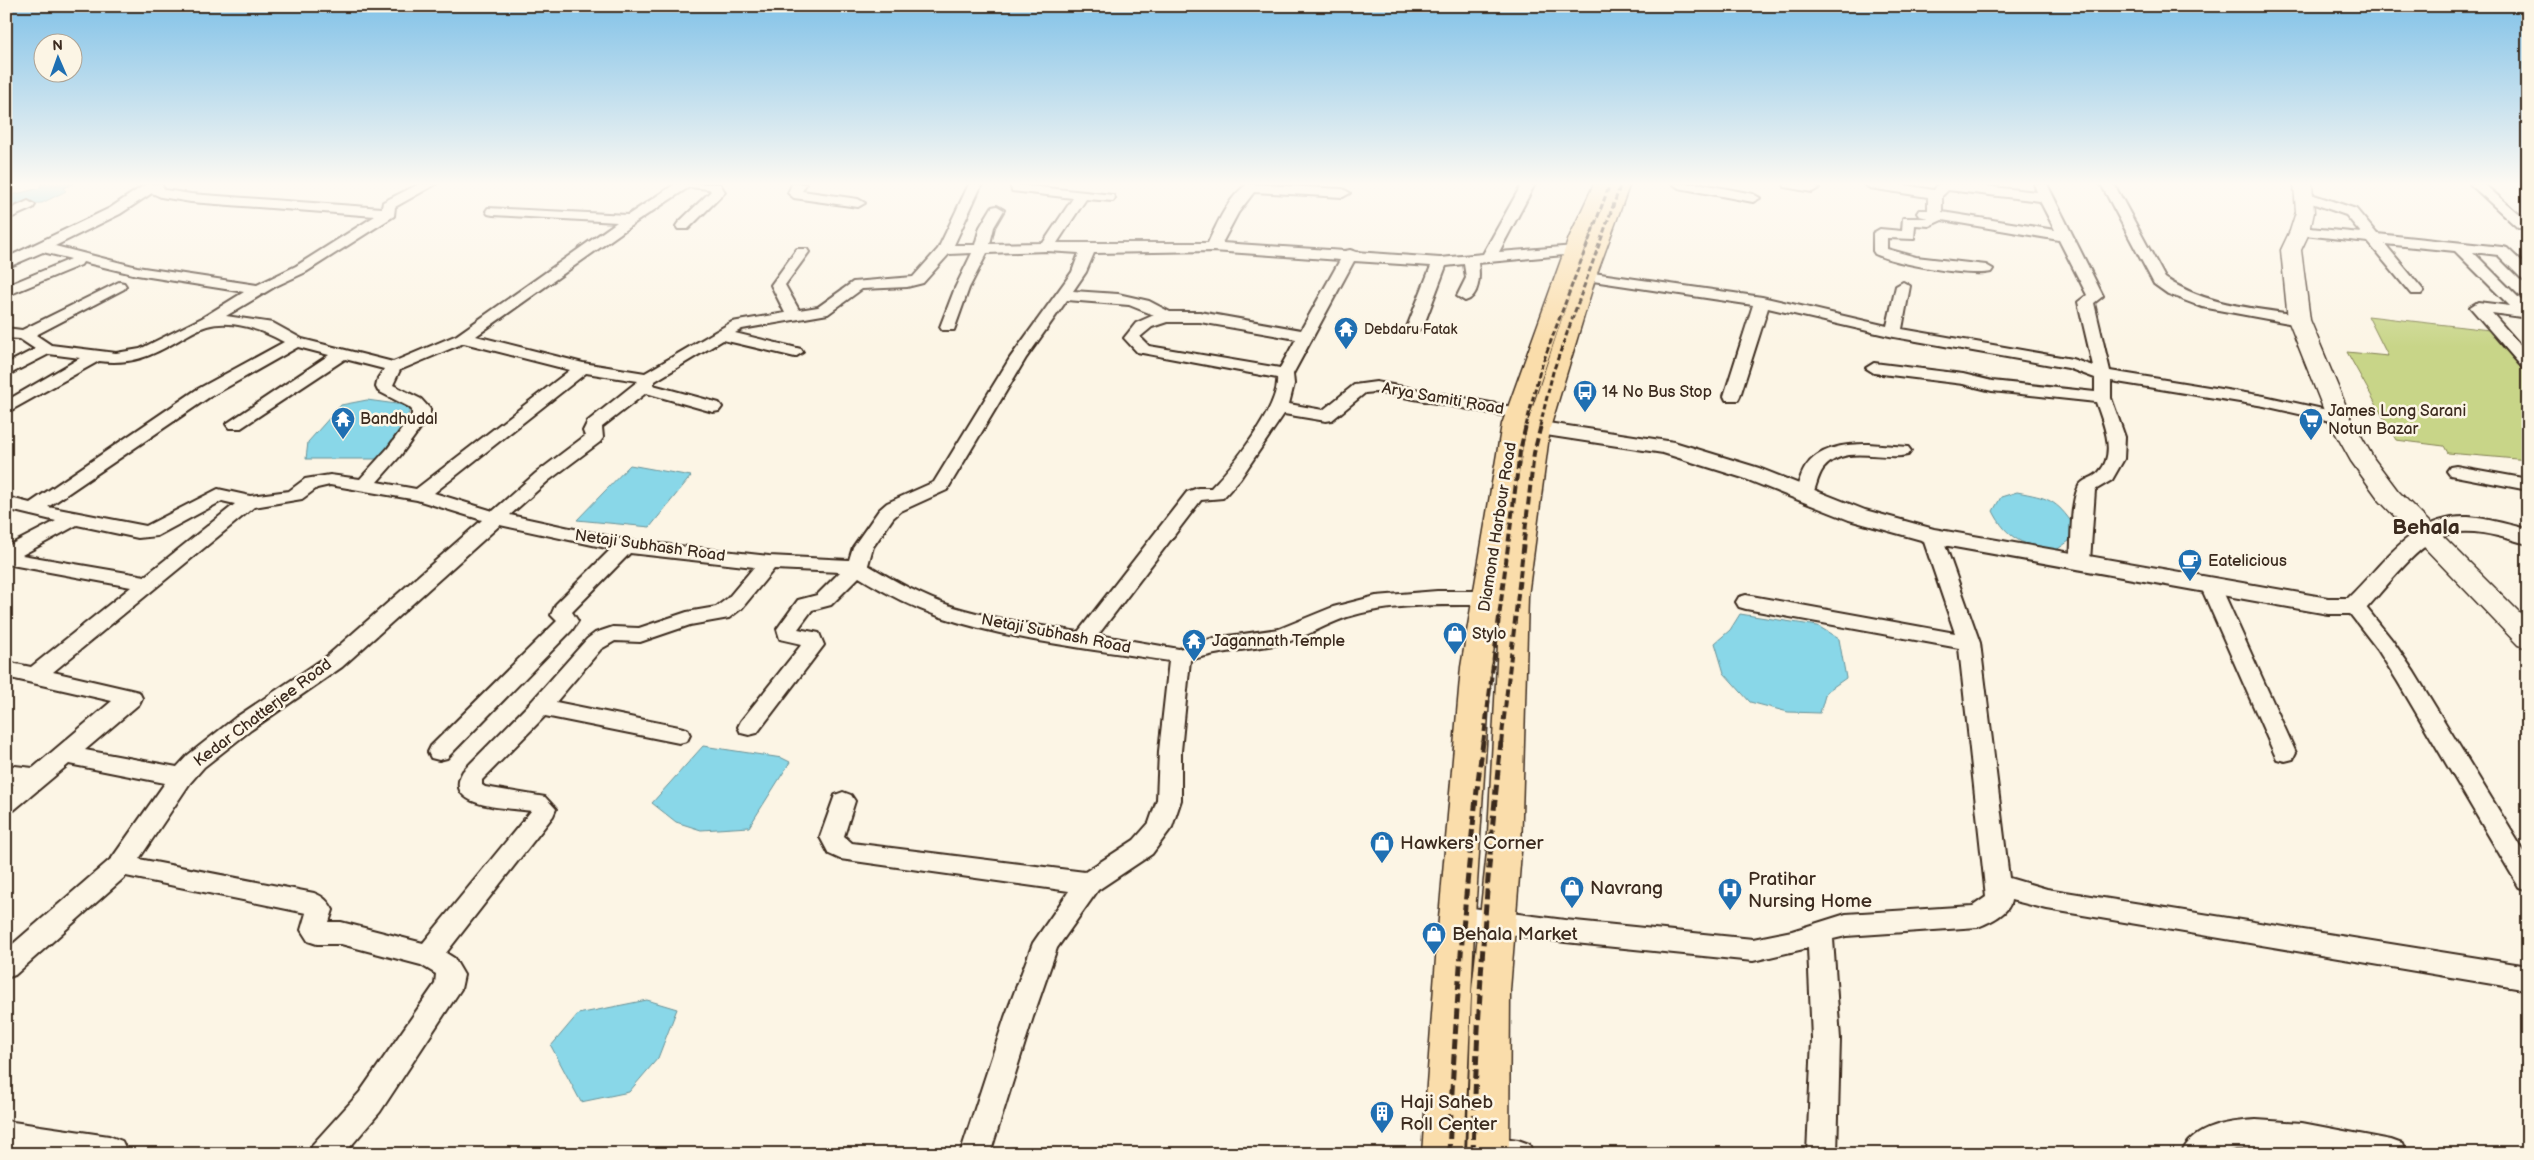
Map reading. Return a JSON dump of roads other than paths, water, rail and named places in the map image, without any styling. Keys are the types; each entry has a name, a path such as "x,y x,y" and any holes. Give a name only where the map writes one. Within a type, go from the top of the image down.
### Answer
{"highway":[{"name":"Diamond Harbour Road","path":"1443,1154 1457,917 1476,667 1487,598 1523,422 1580,238"},
{"name":"Diamond Harbour Road","path":"1498,1152 1491,990 1504,852 1523,422 1586,276 1600,238"}],"main road":[{"path":"2296,238 2290,250 2299,320 2339,418 2363,461 2389,496 2425,535 2528,638"}],"street":[{"path":"6,264 60,238"},
{"path":"6,333 24,335 48,349 94,357 116,358 144,353 301,269 350,238"},
{"path":"365,485 394,452 421,415 421,409 415,403 384,387 386,378 394,367 463,338 604,238"},
{"path":"646,382 721,335 729,328 746,323 824,311 858,285 907,283 918,280 945,250 950,238"},
{"path":"948,327 962,288 981,250 985,238"},
{"path":"1047,247 1053,238"},
{"path":"1213,247 1218,238"},
{"path":"1488,259 1499,238"},
{"path":"1880,238 1880,251 1887,255 1986,269"},
{"path":"2065,238 2095,296 2086,302 2103,375 2103,398 2116,437 2115,459 2106,476 2087,487 2084,497 2080,562"},
{"path":"2136,238 2159,281 2170,290 2191,300 2299,320"},
{"path":"2359,238 2502,251 2528,277"},
{"path":"2375,240 2416,291"},
{"path":"42,247 137,271 259,290"},
{"path":"945,250 1047,247 1088,249 1213,247 1350,254 1440,262 1575,250"},
{"path":"2460,248 2526,313"},
{"path":"749,727 814,645 812,638 787,634 787,630 805,606 824,600 857,567 863,547 886,514 894,507 941,486 1018,358 1079,272 1088,249"},
{"path":"794,316 778,285 802,252"},
{"path":"1083,640 1194,496 1198,494 1216,494 1222,485 1234,475 1279,408 1286,384 1285,374 1350,254"},
{"path":"1465,296 1473,278 1471,260"},
{"path":"6,292 76,262"},
{"path":"1416,327 1440,262"},
{"path":"1586,276 1762,302 1894,332 2072,364 2103,375 2264,401 2339,418"},
{"path":"24,335 119,286"},
{"path":"1894,332 1903,286"},
{"path":"1064,295 1135,301 1156,308 1167,317"},
{"path":"1732,396 1762,302"},
{"path":"2526,313 2478,307 2528,364"},
{"path":"1285,374 1154,352 1135,343 1132,338 1139,328 1149,321 1167,317 1200,317 1306,336"},
{"path":"204,322 221,320 267,326 296,342 394,367"},
{"path":"721,335 796,352"},
{"path":"463,338 646,382 713,407"},
{"path":"33,509 202,394 296,342"},
{"path":"6,371 48,349"},
{"path":"235,424 342,354"},
{"path":"6,408 94,357"},
{"path":"420,495 584,368"},
{"path":"1874,368 1962,379 1992,386 2103,398"},
{"name":"Kedar Chatterjee Road","path":"6,967 121,865 182,777 196,761 243,724 334,662 542,477 594,438 592,431 594,425 646,382"},
{"name":"Arya Samiti Road","path":"1279,408 1326,416 1360,389 1376,386 1523,422"},
{"path":"1523,422 1666,447 1716,460 1857,515 1932,536 2080,562 2211,588 2328,606 2354,606 2425,535 2445,526 2459,525 2493,529 2528,537"},
{"path":"1804,494 1816,466 1833,452 1866,449 1902,451"},
{"path":"2456,471 2528,485"},
{"name":"Netaji Subhash Road","path":"249,502 295,495 310,483 320,480 365,485 420,495 496,518 625,546 768,562 857,567 895,590 947,612 1013,628 1180,656 1214,645 1282,636 1340,612 1376,602 1437,598 1487,598"},
{"path":"6,503 74,519 150,532 218,495 226,495 249,502"},
{"path":"35,675 249,502"},
{"path":"6,556 74,519"},
{"path":"1457,917 1497,923 1753,950 1794,942 1820,932 1846,926 1978,916 1999,902 1969,642 1932,536"},
{"path":"439,752 565,625 568,621 567,618 561,615 563,609 625,546"},
{"path":"6,556 147,583"},
{"path":"428,956 541,816 544,808 537,803 480,795 470,789 471,778 540,708 594,644 602,638 613,634 640,635 687,619 722,613 735,603 768,562"},
{"path":"2211,588 2284,753"},
{"path":"1746,602 1969,642"},
{"path":"2354,606 2386,645 2528,880"},
{"path":"975,1154 1019,1017 1046,943 1089,883 1143,847 1160,827 1168,800 1170,751 1180,656"},
{"path":"6,669 131,698 35,777 6,804"},
{"path":"540,708 679,735"},
{"path":"63,754 182,777"},
{"path":"6,774 35,777"},
{"path":"843,801 832,837 838,847 849,852 1089,883"},
{"path":"121,865 314,904 320,910 314,930 317,933 341,933 428,956 445,966 451,975 447,989 370,1102 324,1154"},
{"path":"1996,885 2047,899 2528,978"},
{"path":"1820,932 1826,1039 1822,1154"},
{"path":"2196,1154 2213,1141 2247,1134 2279,1134 2391,1154"},
{"path":"9,1143 109,1154"}],"water":[{"path":"367,400 411,406 403,431 384,459 306,459 308,442 341,405"},
{"path":"630,465 691,476 650,527 577,520"},
{"path":"2017,492 2044,498 2062,510 2074,526 2069,541 2055,551 2025,544 2011,535 1998,521 1993,511 2001,497"},
{"path":"1740,614 1818,626 1839,639 1846,678 1826,692 1820,713 1788,712 1750,702 1724,673 1715,643 1730,630"},
{"path":"703,746 782,758 790,762 749,827 701,830 676,822 652,803"},
{"path":"647,1000 677,1009 658,1058 629,1092 581,1102 551,1046 578,1014"}],"railway":[{"path":"1526,426 1540,370 1590,238"},
{"path":"1540,426 1553,372 1601,238"},
{"path":"1483,744 1520,451 1526,425"},
{"path":"1501,744 1534,453 1541,425"},
{"path":"1449,1154 1462,948 1483,742"},
{"path":"1473,1154 1483,948 1501,742"}],"place":[{"name":"Debdaru Fatak","path":"1346,350"},
{"name":"14 No Bus Stop","path":"1585,413"},
{"name":"Bandhudal","path":"343,440"},
{"name":"James Long Sarani Notun Bazar","path":"2311,441"},
{"name":"Eatelicious","path":"2190,582"},
{"name":"Stylo","path":"1455,655"},
{"name":"Jagannath Temple","path":"1194,662"},
{"name":"Hawkers' Corner","path":"1382,864"},
{"name":"Navrang","path":"1572,909"},
{"name":"Pratihar Nursing Home","path":"1730,911"},
{"name":"Behala Market","path":"1434,955"},
{"name":"Haji Saheb Roll Center","path":"1382,1134"}],"district":[{"name":"Behala","path":"2426,527"}]}
